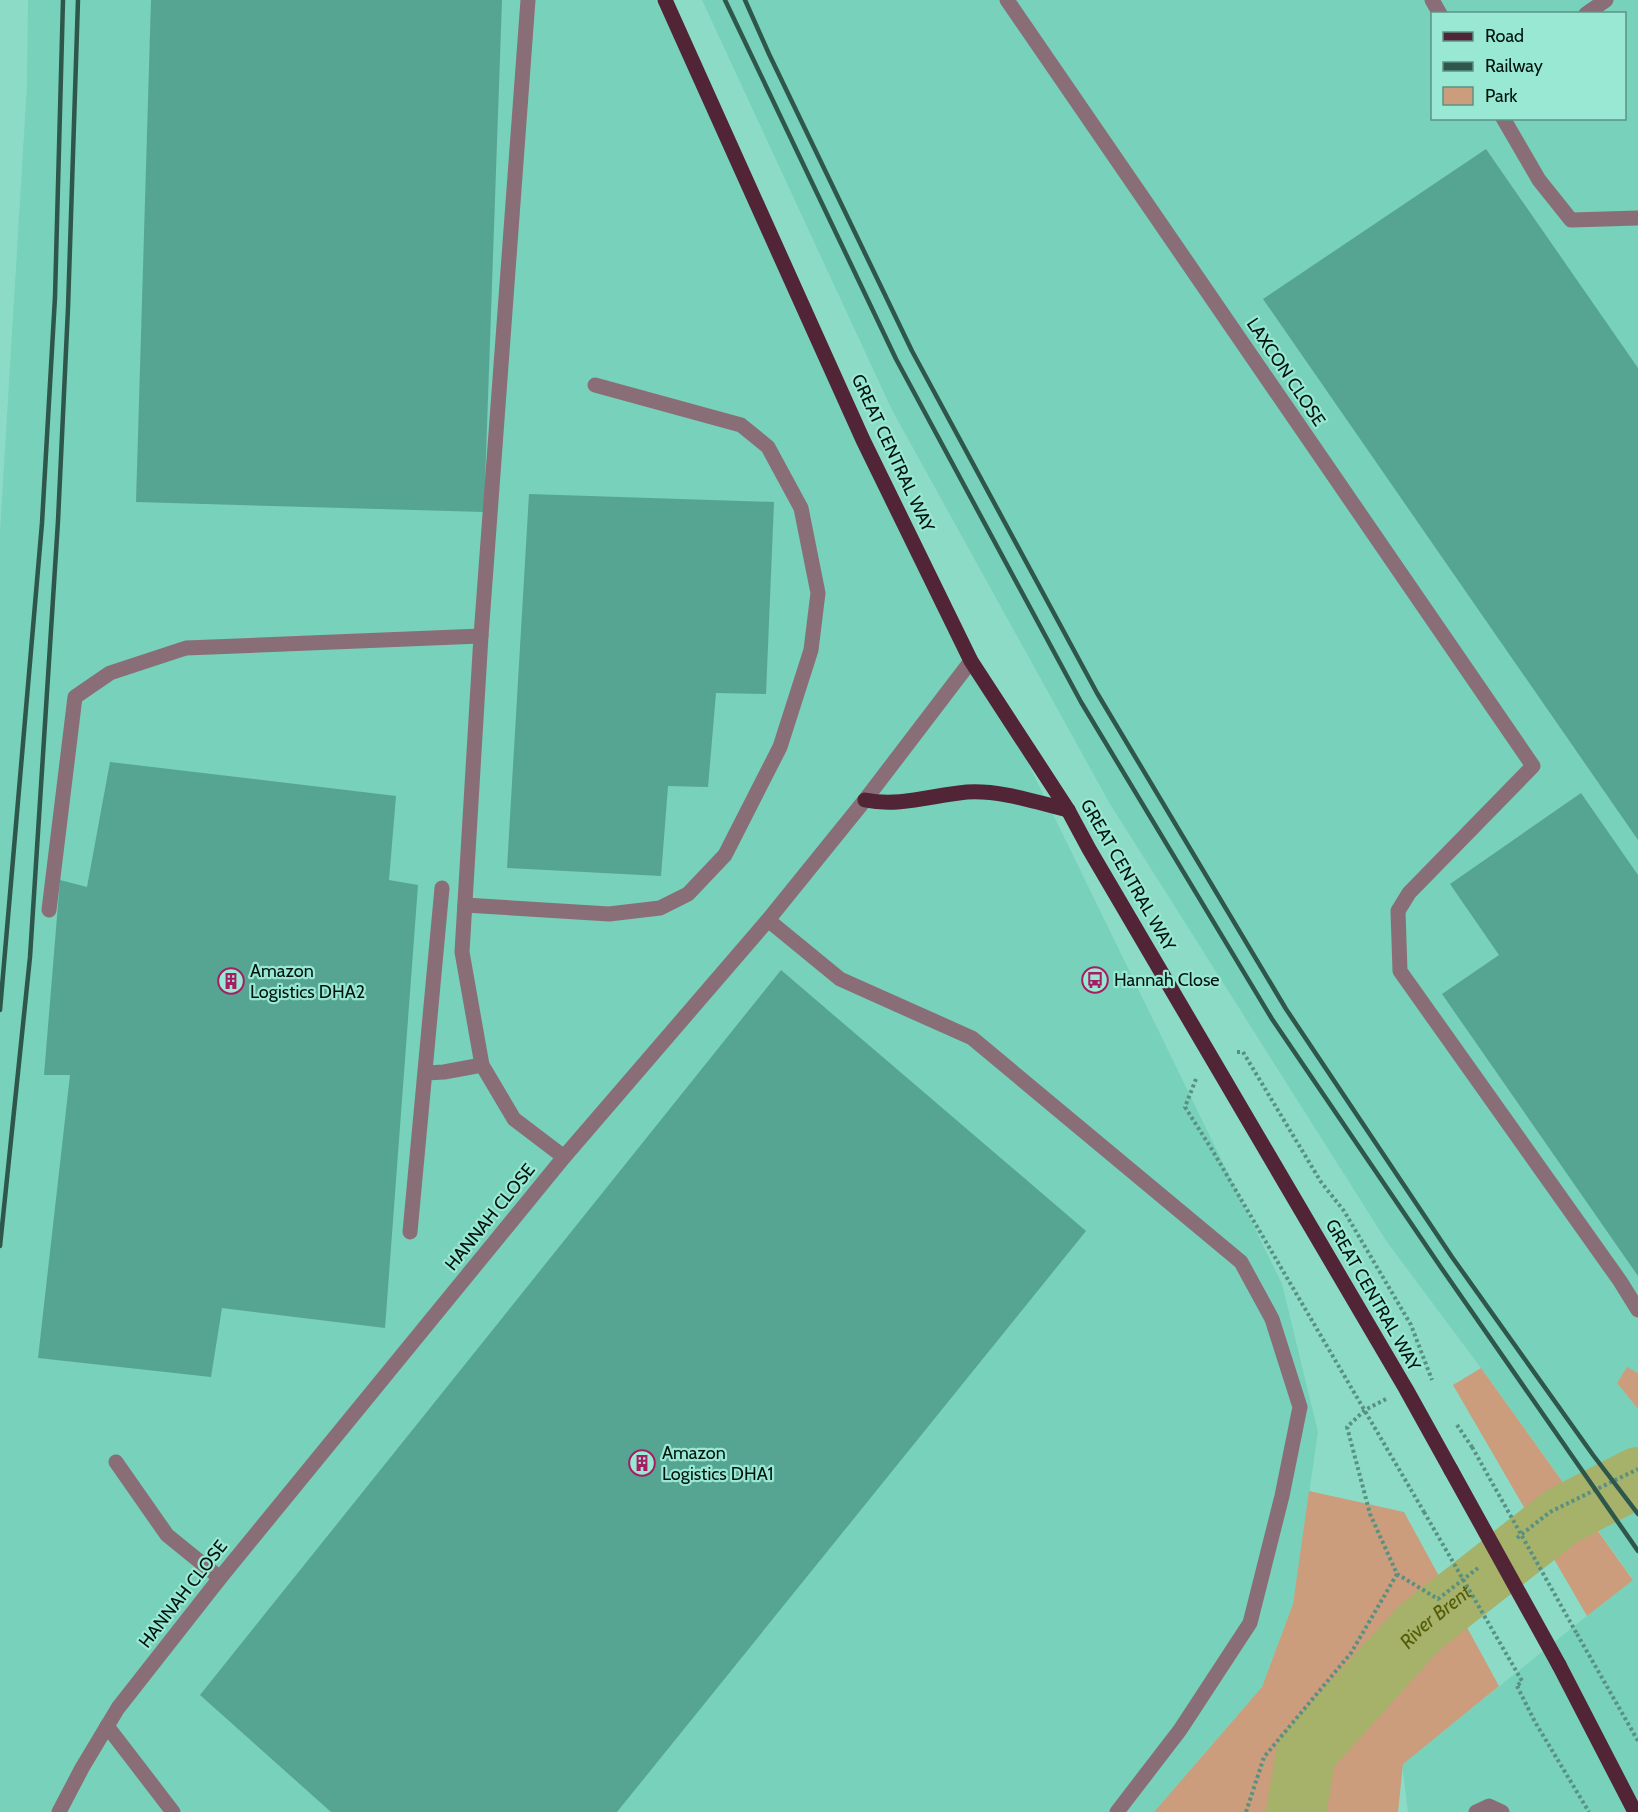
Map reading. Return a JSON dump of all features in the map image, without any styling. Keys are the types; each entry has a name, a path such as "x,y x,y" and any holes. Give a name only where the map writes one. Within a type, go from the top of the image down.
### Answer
{"main road":[{"name":"GREAT CENTRAL WAY","path":"665,0 864,440 971,661 1068,810 1406,1389 1559,1665 1635,1812"},
{"path":"865,800 881,803 966,792 984,792 1002,794 1068,810"}],"street":[{"path":"528,0 481,636 462,952 482,1065 514,1119 564,1157"},
{"name":"LAXCON CLOSE","path":"1007,0 1533,766 1409,893 1398,911 1400,971 1620,1281 1638,1310"},
{"path":"1589,12 1606,0"},
{"path":"1504,120 1539,180 1571,220 1638,218"},
{"path":"465,905 609,914 660,908 688,894 725,855 780,747 811,650 818,593 801,508 768,447 741,425 595,385"},
{"path":"49,910 75,697 110,673 186,648 481,636"},
{"name":"HANNAH CLOSE","path":"64,1810 82,1768 118,1708 220,1578 564,1157 768,920 865,800 971,661"},
{"path":"410,1232 442,888"},
{"path":"768,920 840,979 972,1038 1241,1263 1272,1319 1300,1407 1282,1496 1250,1623 1180,1730 1117,1812"},
{"path":"426,1073 482,1065"},
{"path":"116,1462 167,1535 220,1578"},
{"path":"107,1726 173,1812"},
{"path":"1476,1812 1489,1806 1502,1812"}],"path":[{"path":"1243,1052 1321,1182 1344,1211 1411,1324 1435,1388"},
{"path":"1185,1107 1365,1410 1522,1681 1517,1686 1589,1812"},
{"path":"1246,1812 1264,1757 1352,1653 1397,1574 1370,1514 1347,1427 1365,1410 1406,1389"},
{"path":"1472,1447 1638,1741"}],"shaded area":[{"path":"28,0 656,0 1282,1284 1318,1432 1293,1604 1262,1687 1154,1812 0,1812 0,532 27,85"},
{"path":"702,0 1638,0 1638,1373 1627,1368 1617,1383 1638,1409 1638,1812 1408,1812 1402,1764 1633,1579 1387,1242 1110,804 892,410"}],"green space":[{"path":"1627,1367 1638,1373 1638,1409 1617,1383"},
{"path":"1481,1368 1633,1580 1587,1616 1453,1385"},
{"path":"1309,1491 1404,1512 1499,1686 1403,1764 1398,1812 1154,1812 1262,1687 1293,1604"}],"building":[{"path":"151,0 502,0 484,512 136,502"},
{"path":"1486,149 1638,368 1638,840 1263,299"},
{"path":"529,494 774,502 766,694 716,693 708,787 668,786 661,876 507,868"},
{"name":"Amazon Logistics DHA2","path":"110,762 396,796 389,880 418,885 385,1328 222,1308 211,1377 38,1358 70,1075 44,1075 60,880 87,887"},
{"path":"1581,793 1638,875 1638,1276 1442,994 1499,955 1450,884"},
{"name":"Amazon Logistics DHA1","path":"781,970 1086,1231 617,1812 331,1812 200,1695"}],"waterway":[{"name":"River Brent","path":"1296,1812 1306,1753 1419,1628 1562,1516 1638,1477"}],"railway":[{"path":"0,1010 42,523 55,297 63,0"},
{"path":"0,1246 30,957 58,521 68,308 78,0"},
{"path":"725,0 896,359 1081,702 1272,1019 1638,1551"},
{"path":"745,0 912,351 1097,693 1286,1009 1452,1257 1593,1455 1638,1514"}],"place":[{"name":"Hannah Close","path":"1095,980"},
{"name":"Amazon Logistics DHA2","path":"231,981"},
{"name":"Amazon Logistics DHA1","path":"642,1463"}]}
